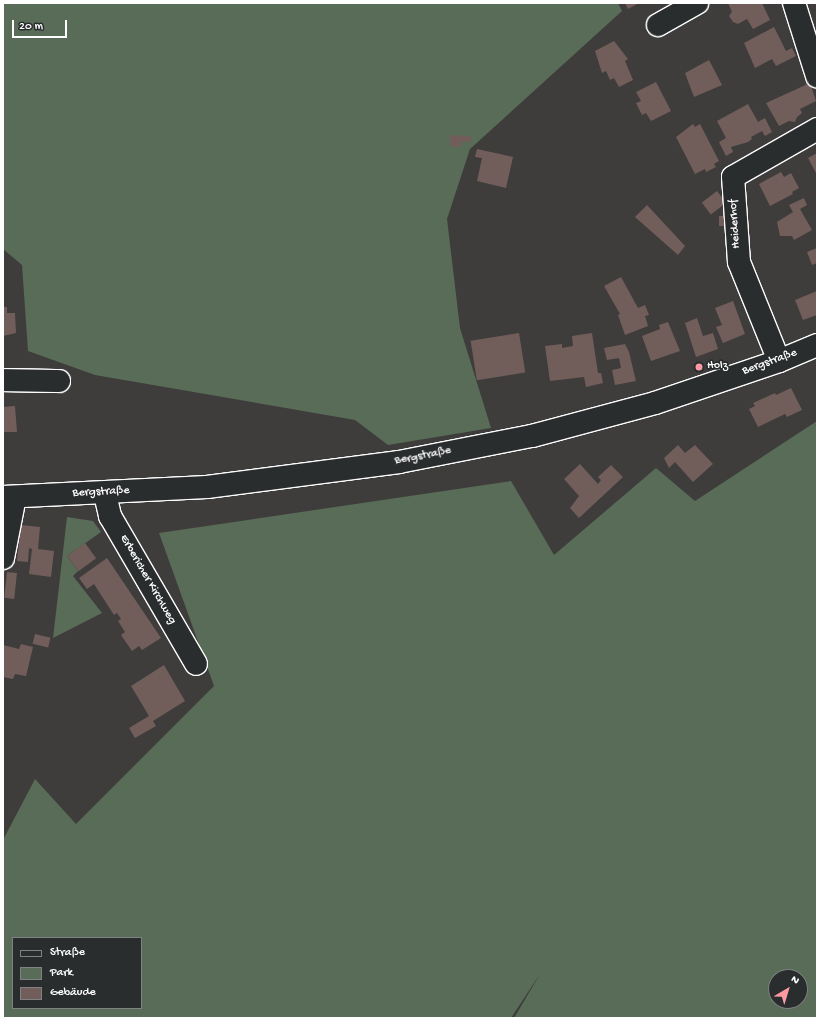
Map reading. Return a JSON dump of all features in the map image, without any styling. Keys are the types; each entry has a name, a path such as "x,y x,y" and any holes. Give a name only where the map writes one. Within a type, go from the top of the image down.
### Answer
{"street":[{"path":"658,25 697,3"},
{"path":"794,3 817,76"},
{"name":"Heiderhof","path":"780,361 739,262 733,176 817,129"},
{"name":"Bergstraße","path":"3,558 9,497 105,494 207,487 286,478 399,462 500,442 655,403 780,361 817,345"},
{"path":"3,380 58,381"},
{"name":"Erbericher Kirchweg","path":"105,494 110,516 196,664"}],"green space":[{"path":"3,3 618,3 622,11 470,149 447,219 460,328 491,428 388,445 355,420 95,375 28,351 22,265 3,249"},
{"path":"817,421 817,1018 514,1018 540,974 511,1018 3,1018 3,840 35,779 76,824 214,686 159,533 511,481 554,555 656,468 695,501"},
{"path":"67,517 93,521 101,532 67,556 78,571 73,576 102,613 53,638"}],"building":[{"path":"625,3 639,3 628,9"},
{"path":"728,3 762,3 770,20 753,29 747,19 738,24 733,22 729,16 732,12"},
{"path":"774,27 786,51 792,48 796,56 776,66 772,59 755,68 744,43"},
{"path":"614,41 628,59 625,61 633,80 619,87 614,78 610,80 606,71 602,73 595,51"},
{"path":"709,60 722,85 694,97 685,73"},
{"path":"656,82 671,111 651,121 646,113 642,115 636,103 641,101 636,92"},
{"path":"810,83 816,101 800,109 802,113 797,117 795,122 789,121 779,126 766,103"},
{"path":"748,104 758,122 765,118 772,132 765,136 762,131 751,137 752,139 748,142 731,147 733,152 726,156 719,142 726,138 717,121"},
{"path":"693,124 695,127 700,124 719,161 714,164 716,167 706,172 705,169 695,174 676,137"},
{"path":"450,135 471,136 471,142 461,142 461,147 450,146"},
{"path":"477,149 513,157 506,188 477,181 482,158 475,157"},
{"path":"817,153 817,175 808,158"},
{"path":"781,172 784,177 791,173 799,188 792,192 793,194 770,206 759,184"},
{"path":"717,191 726,203 711,214 702,202"},
{"path":"804,198 807,205 800,209 812,230 794,240 792,236 780,236 777,222 793,212 789,205"},
{"path":"647,205 685,246 678,255 635,217"},
{"path":"719,216 725,216 725,226 719,226"},
{"path":"817,248 817,263 812,265 807,252"},
{"path":"621,277 638,308 645,305 649,315 645,316 648,326 625,335 618,315 620,314 604,286"},
{"path":"817,291 817,315 803,320 795,300"},
{"path":"733,301 745,334 723,343 716,327 722,325 715,308"},
{"path":"3,307 7,307 7,313 15,313 16,333 3,336"},
{"path":"697,318 703,336 713,333 718,349 696,357 685,323"},
{"path":"668,322 680,351 651,361 642,336 660,329 659,325"},
{"path":"519,333 525,373 477,380 471,341"},
{"path":"592,333 598,373 601,373 603,383 586,387 584,377 550,381 545,346 562,344 562,348 573,346 572,336"},
{"path":"625,344 629,352 636,381 615,385 612,370 621,368 619,358 607,360 604,348"},
{"path":"791,388 802,410 787,417 785,414 758,427 749,409 755,406 753,403 775,393 776,395"},
{"path":"15,406 17,432 3,432 3,407"},
{"path":"678,445 685,453 695,445 713,464 693,482 675,462 669,468 664,458"},
{"path":"580,464 598,484 601,480 598,477 611,465 623,477 579,518 570,508 579,496 564,479"},
{"path":"21,525 40,527 38,549 54,551 51,577 29,574 32,549 29,548 28,562 17,561"},
{"path":"85,543 96,558 78,571 67,556"},
{"path":"107,558 161,638 142,650 139,646 132,651 121,635 125,632 118,621 121,619 117,613 114,615 94,584 87,589 79,578"},
{"path":"7,572 17,573 14,599 4,598"},
{"path":"35,634 51,638 48,648 33,644"},
{"path":"21,644 33,647 26,676 15,674 13,679 3,677 3,645 19,649"},
{"path":"164,665 185,701 153,721 156,726 135,738 129,728 149,716 131,686"}],"place":[{"name":"Holz","path":"699,367"}]}
